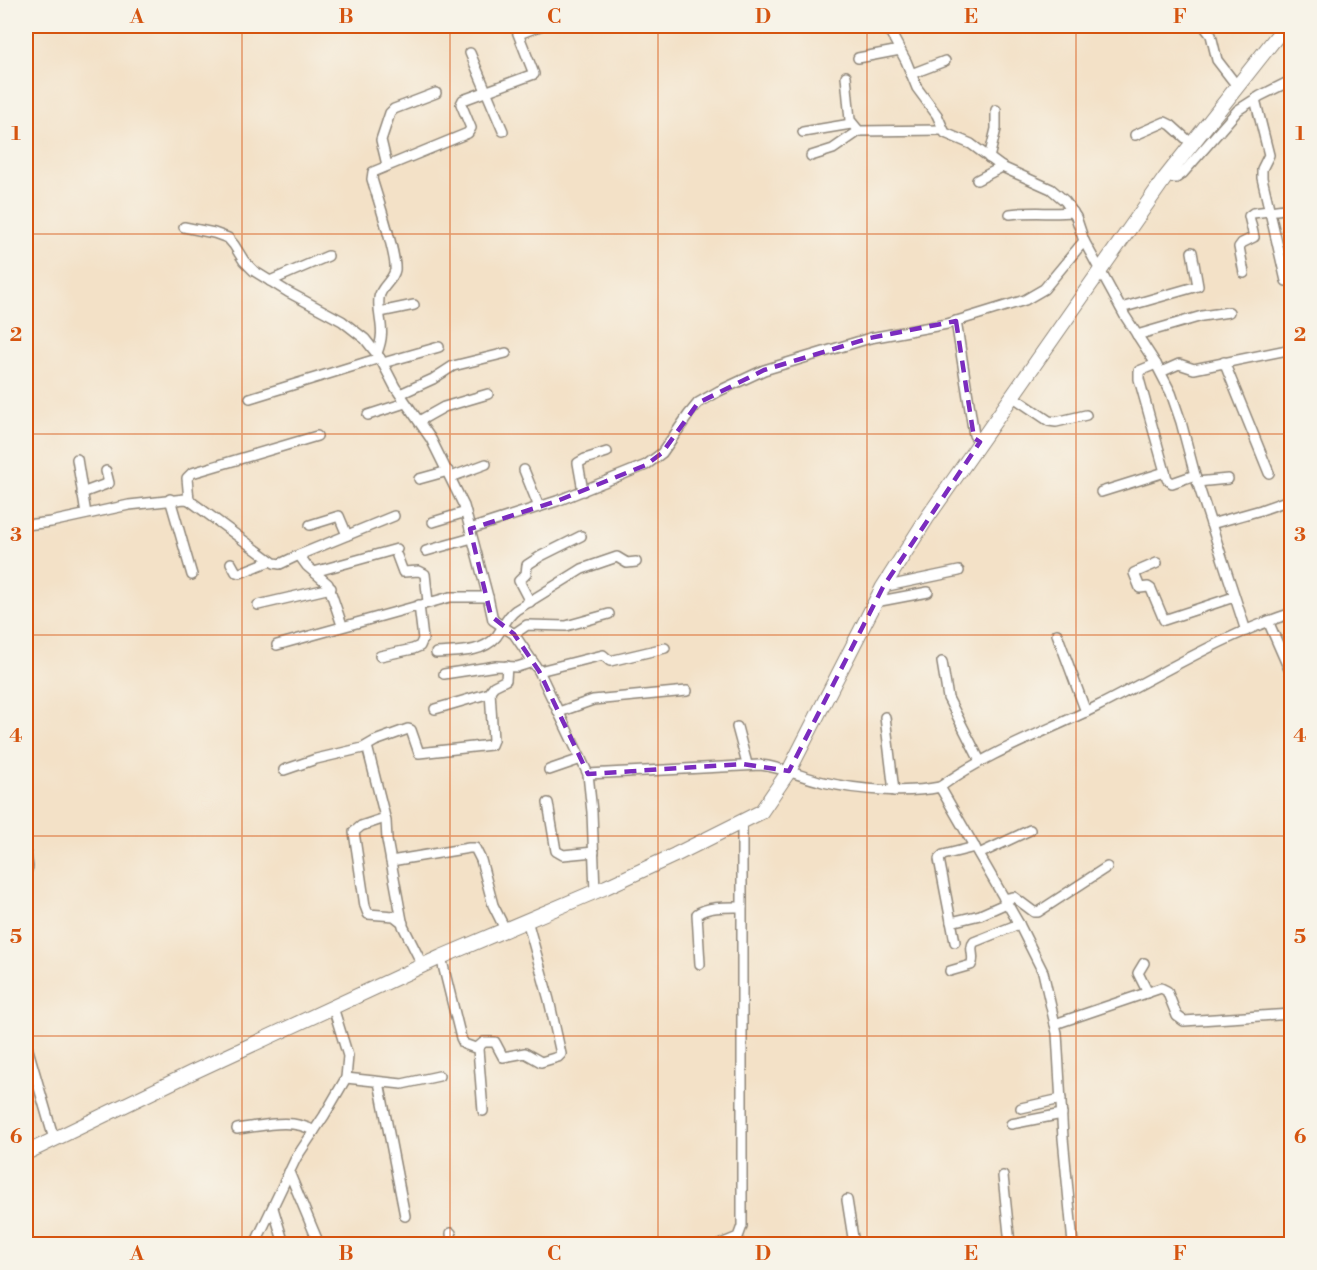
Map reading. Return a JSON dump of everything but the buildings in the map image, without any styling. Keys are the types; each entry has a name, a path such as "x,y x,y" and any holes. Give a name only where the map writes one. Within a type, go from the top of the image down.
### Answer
{"highway":[{"path":"26,1153 333,1007 441,957 595,892 742,823 760,812 789,771 883,587 977,440 1011,396 1165,178 1282,26"}],"street":[{"path":"380,358 382,337 380,294 394,274 395,266 372,176 375,170 468,133 471,128 462,102 485,91 534,74 517,30 540,26"},
{"path":"887,26 917,88 936,115 943,130 971,144 1002,167 1051,189 1065,201 1073,212 1084,241 1171,393 1196,479 1246,631"},
{"path":"1204,26 1211,35 1217,60 1237,86"},
{"path":"858,58 900,50"},
{"path":"470,53 502,131"},
{"path":"911,74 945,61"},
{"path":"810,156 840,145 855,127 846,76"},
{"path":"1165,178 1179,176 1228,119 1255,99 1292,80"},
{"path":"387,165 381,140 390,113 394,109 436,93"},
{"path":"1255,99 1269,155 1262,169 1262,178 1286,281"},
{"path":"989,158 994,137 996,110"},
{"path":"1135,135 1161,123 1168,123 1192,144"},
{"path":"804,132 855,127 943,130"},
{"path":"977,180 1002,167"},
{"path":"1244,273 1239,247 1254,237 1250,216 1253,213 1292,208"},
{"path":"1010,214 1073,212"},
{"path":"184,227 214,232 228,238 248,266 270,281 342,321 365,339 380,358 405,403 431,439 450,474 466,512 491,616 498,624 514,634 539,671 588,774 591,792 595,892"},
{"path":"426,551 583,491 656,460 693,409 707,396 765,370 870,338 956,321 1035,295 1049,283 1084,241"},
{"path":"1121,308 1198,286 1192,252"},
{"path":"270,281 328,256"},
{"path":"380,312 414,305"},
{"path":"1137,335 1202,316 1229,312"},
{"path":"956,321 977,440"},
{"path":"250,398 380,358 439,347"},
{"path":"1228,479 1196,479 1172,483 1167,479 1139,379 1139,371 1179,364 1194,369 1292,350"},
{"path":"400,394 433,379 453,366 506,353"},
{"path":"1224,362 1269,473"},
{"path":"419,421 444,407 488,394"},
{"path":"1011,396 1049,421 1063,421 1086,415"},
{"path":"369,415 405,403"},
{"path":"189,500 187,478 192,473 316,436"},
{"path":"583,491 578,463 607,452"},
{"path":"77,459 86,514"},
{"path":"419,479 450,474 486,464"},
{"path":"524,470 539,507"},
{"path":"82,493 109,483 106,471"},
{"path":"1101,492 1165,472"},
{"path":"170,499 192,575"},
{"path":"26,525 170,499 189,500 270,561 280,564 394,516"},
{"path":"1211,524 1292,499"},
{"path":"433,522 466,512"},
{"path":"310,525 337,515 347,535"},
{"path":"530,602 519,581 526,574 527,565 581,536"},
{"path":"314,572 397,553 403,572 419,571 425,574 423,639 420,646 381,656"},
{"path":"299,555 331,588 342,625"},
{"path":"436,653 479,648 493,640 511,614 591,565 617,557 627,563 636,562"},
{"path":"231,563 236,572 240,573 270,561"},
{"path":"1157,563 1134,573 1140,588 1150,587 1164,620 1234,597"},
{"path":"883,587 959,571"},
{"path":"258,605 331,588"},
{"path":"875,602 928,592"},
{"path":"277,645 342,625 450,597 488,597"},
{"path":"588,774 747,765 772,766 834,784 920,791 940,787 980,761 1086,712 1184,660 1268,621 1292,613"},
{"path":"514,634 527,625 566,626 609,614"},
{"path":"1268,621 1292,676"},
{"path":"1057,634 1086,712"},
{"path":"539,671 603,655 610,661 665,648"},
{"path":"444,674 496,666 517,667 533,662"},
{"path":"942,662 948,698 980,761"},
{"path":"284,770 367,746 408,729 411,730 419,753 491,745 493,740 491,688 506,680 507,666"},
{"path":"560,712 593,700 687,691"},
{"path":"435,709 490,693"},
{"path":"885,717 894,790"},
{"path":"737,727 747,765"},
{"path":"367,746 385,818 403,923 423,966"},
{"path":"549,770 581,759"},
{"path":"940,787 1019,924 1043,972 1055,1024 1073,1245"},
{"path":"548,802 556,851 563,855 594,852"},
{"path":"385,818 361,826 354,832 364,906 368,914 396,916 403,923"},
{"path":"722,1245 738,1237 742,1226 742,823"},
{"path":"955,942 939,859 943,855 977,850 1030,830"},
{"path":"391,861 475,848 481,860 493,905 505,929"},
{"path":"26,854 28,867 26,872"},
{"path":"951,922 980,915 1014,897 1034,912 1038,912 1107,867"},
{"path":"700,964 697,914 701,911 720,908 742,907"},
{"path":"477,1048 484,1042 492,1042 498,1045 502,1056 525,1053 541,1062 558,1057 561,1053 527,920"},
{"path":"950,971 974,962 972,947 975,942 1019,924"},
{"path":"441,957 461,1038 464,1044 477,1048"},
{"path":"1144,963 1138,973 1148,993"},
{"path":"1055,1024 1164,988 1177,1016 1184,1021 1292,1014"},
{"path":"255,1245 289,1172 346,1078 348,1056 333,1007"},
{"path":"26,1043 54,1139"},
{"path":"477,1048 483,1111"},
{"path":"346,1078 405,1084 439,1076"},
{"path":"379,1082 405,1216"},
{"path":"1021,1108 1061,1099"},
{"path":"1011,1124 1062,1114"},
{"path":"237,1129 285,1124 305,1126 314,1131"},
{"path":"289,1172 320,1245"},
{"path":"1003,1176 1010,1245"},
{"path":"847,1200 854,1245"},
{"path":"273,1208 284,1245"},
{"path":"451,1233 452,1245"}],"highlighted area":[{"path":"956,321 974,438 980,442 883,587 789,771 743,764 588,774 539,671 514,634 491,616 470,529 557,501 646,465 662,453 698,403 764,370 870,338"}]}
